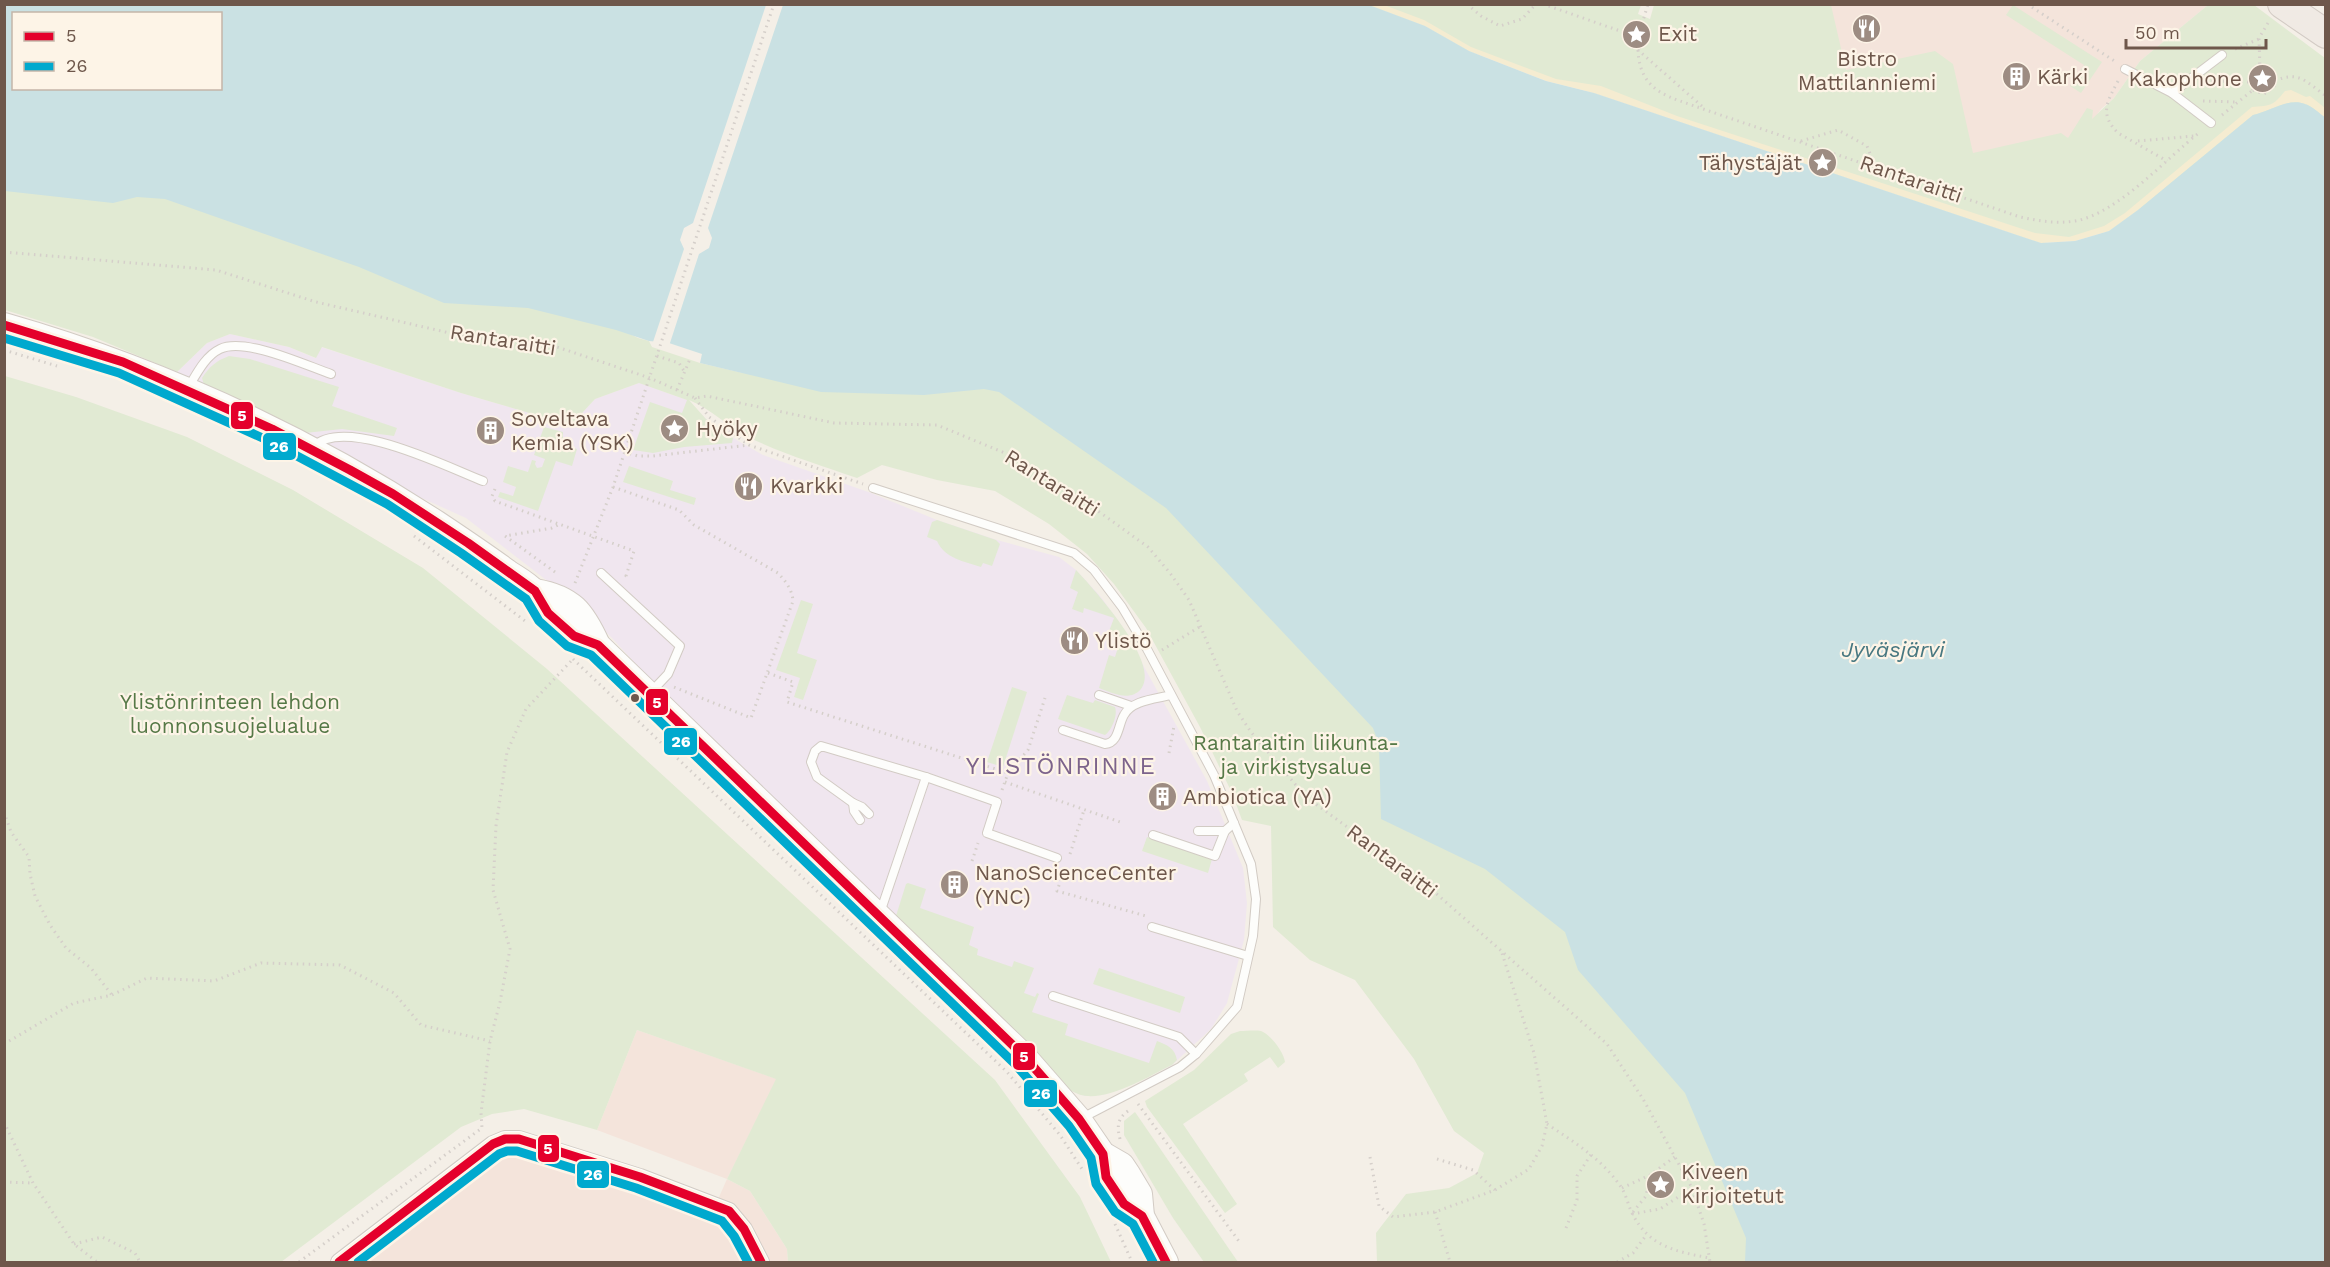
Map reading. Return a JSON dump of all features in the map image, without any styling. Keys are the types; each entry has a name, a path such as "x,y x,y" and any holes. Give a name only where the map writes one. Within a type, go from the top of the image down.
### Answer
{"highway":[{"path":"2275,15 2325,34"}],"main road":[{"path":"4,325 123,362 188,388 272,429 393,494 468,543 534,591 559,596 578,611 587,621 598,645 655,688 876,913 1024,1056 1079,1119 1103,1154 1122,1165 1140,1194 1142,1216 1166,1263"}],"street":[{"path":"339,1263 493,1144 505,1139 519,1139 640,1177 729,1211 744,1229 761,1263"}],"lane":[{"path":"2172,93 2222,55"},
{"path":"2125,69 2172,93 2211,123"},
{"path":"188,388 205,362 218,350 231,346 261,351 331,374"},
{"path":"311,450 322,440 335,437 348,436 373,440 411,452 483,481"},
{"path":"873,488 1074,553 1094,570 1122,608 1181,713 1214,775 1251,864 1255,881 1253,936 1237,1007 1197,1054 1159,1079 1079,1119"},
{"path":"601,573 680,646 668,674 655,688"},
{"path":"1099,695 1131,706 1171,695"},
{"path":"1063,730 1110,744 1115,739 1124,715 1131,706"},
{"path":"869,814 817,777 811,762 815,751 821,746 926,777 998,802 987,833 1057,858"},
{"path":"876,913 882,908 926,777"},
{"path":"853,803 854,811 860,820"},
{"path":"1153,835 1215,856 1225,831 1234,823"},
{"path":"1198,831 1225,831"},
{"path":"1152,927 1248,956"},
{"path":"1053,996 1179,1037 1197,1054"}],"path":[{"path":"566,580 575,583 613,487 774,4"},
{"path":"1467,4 1481,16 1500,26 1522,19 1536,4"},
{"path":"1543,4 1623,32 1629,27 1642,24"},
{"path":"1648,4 1642,24 1648,39 1638,50 1706,111"},
{"path":"2027,4 2125,69 2106,103 2107,118 2118,133 2167,161"},
{"path":"2222,55 2259,38 2275,15"},
{"name":"Rantaraitti","path":"1623,32 1626,41 1638,50 1639,67 1647,82 1659,93 2020,217 2049,223 2078,221 2103,210 2127,195 2253,90 2264,94 2270,92 2275,81"},
{"path":"2259,38 2260,70"},
{"path":"2253,90 2251,82 2253,75 2260,70 2270,72 2275,81 2286,76 2297,75 2325,96"},
{"path":"2188,81 2251,82"},
{"path":"2181,100 2238,102"},
{"path":"1799,142 1838,130 1867,146 1875,166"},
{"path":"2136,142 2195,136"},
{"name":"Rantaraitti","path":"4,252 216,270 316,302 467,337 545,343 650,378 695,398 707,396 834,423 938,425 1017,458 1087,503 1148,547 1190,600 1237,711 1251,732 1306,797 1422,882 1607,1044 1643,1099 1692,1188 1704,1224 1710,1260"},
{"path":"4,350 67,368"},
{"path":"657,356 679,363 684,371"},
{"path":"677,390 690,359"},
{"path":"695,398 709,417 749,445 873,488"},
{"path":"624,452 638,456 653,456 749,445"},
{"path":"613,487 679,510 694,525 778,573 792,593 793,601 751,718 655,688"},
{"path":"495,501 634,551 626,576 628,577"},
{"path":"557,573 505,537 552,528 560,524"},
{"path":"412,534 530,625"},
{"path":"1151,657 1201,626"},
{"path":"565,652 1007,1072 1060,1135 1085,1173"},
{"path":"299,1263 482,1128 481,1113 490,1041 510,949 493,891 496,826 507,752 526,710 573,659"},
{"path":"768,673 793,682 787,702 1008,773"},
{"path":"998,802 1008,773 1029,750 1045,698"},
{"path":"1169,753 1172,729 1181,713"},
{"path":"1005,782 1120,822"},
{"path":"1084,810 1057,891 1151,918"},
{"path":"4,812 11,831 29,857 35,896 51,925 66,948 91,968 112,995"},
{"path":"972,861 978,843 987,833"},
{"path":"1370,1157 1379,1206 1393,1217 1435,1212 1495,1190 1528,1169 1542,1146 1547,1124 1534,1053 1501,949"},
{"path":"4,1044 74,1003 112,995 147,978 214,981 261,963 340,964 394,993 421,1025 490,1041"},
{"path":"1138,1104 1241,1244"},
{"path":"4,1122 33,1183 74,1244 97,1263"},
{"path":"1547,1124 1592,1154 1622,1188 1632,1214 1647,1234 1670,1250 1710,1260"},
{"path":"1566,1228 1577,1200 1577,1176 1592,1154"},
{"path":"1622,1188 1650,1175 1676,1156"},
{"path":"1437,1159 1473,1170 1495,1190"},
{"path":"1632,1214 1646,1196 1650,1175"},
{"path":"4,1182 33,1183"},
{"path":"1632,1214 1660,1209 1692,1188"},
{"path":"1435,1212 1450,1263"},
{"path":"1110,1216 1132,1263"},
{"path":"1617,1263 1633,1253 1647,1234"},
{"path":"74,1244 102,1237 135,1253 140,1263"}],"shaded area":[{"path":"1717,5 2208,5 2140,61 2114,98 2101,109 2074,147 1970,171"},
{"path":"230,334 289,347 315,358 321,347 461,393 571,425 595,399 639,383 687,400 706,419 763,455 871,493 937,520 1059,557 1076,570 1101,597 1121,625 1207,781 1243,868 1247,903 1244,940 1227,1003 1211,1029 1172,1065 1133,1084 1102,1095 1085,1096 1069,1090 657,687 576,603 466,518 415,495 305,433 177,372 207,343"},
{"path":"637,1030 777,1079 727,1179 597,1130"},
{"path":"512,1145 712,1213 727,1179 750,1191 787,1249 788,1262 354,1262 501,1147"}],"green space":[{"path":"1369,5 1641,5 1638,14 1650,19 1654,5 1831,5 1846,70 1935,51 1953,64 1973,153 2061,133 2068,138 2087,108 2093,110 2092,119 2114,98 2140,61 2208,5 2254,5 2325,58 2325,118 2305,104 2289,103 2109,231 2041,243 1469,51 1425,26"},
{"path":"2013,5 2102,62 2081,93 2070,86 2084,65 2006,15"},
{"name":"Rantaraitin liikunta- ja virkistysalue","path":"5,153 536,287 638,338 649,341 652,347 700,363 743,373 1022,347 1883,1262 1377,1262 1376,1233 1406,1194 1449,1188 1477,1173 1484,1153 1454,1131 1414,1059 1355,980 1310,960 1273,927 1271,826 1242,820 1232,793 1200,727 1146,628 1114,584 1087,554 1049,524 995,491 937,480 882,465 857,478 788,454 748,437 689,400 706,419 733,438 732,443 684,447 653,453 633,450 650,402 682,413 687,400 639,383 595,399 571,425 461,393 322,347 316,358 289,347 230,334 207,343 177,372 93,337 5,310"},
{"path":"229,356 250,359 339,387 332,406 397,428 394,436 342,429 305,433 204,385 202,378 208,370"},
{"name":"Ylistönrinteen lehdon luonnonsuojelualue","path":"5,376 76,397 187,437 293,490 423,568 547,669 995,1080 1080,1197 1111,1262 788,1262 787,1249 750,1191 727,1179 776,1079 637,1030 597,1130 524,1109 492,1114 461,1127 281,1262 5,1262"},
{"path":"544,427 563,432 563,444 577,449 572,466 556,461 538,511 498,497 500,492 513,496 516,487 503,482 508,466 528,472 532,460 536,461 537,468 542,467 545,459 534,455"},
{"path":"629,466 673,481 670,490 696,498 694,505 623,482"},
{"path":"937,520 996,540 1000,544 992,566 983,563 981,567 950,556 937,541 927,537 932,522"},
{"path":"1076,570 1110,609 1134,645 1145,677 1137,693 1126,696 1099,688 1109,655 1115,657 1121,638 1108,634 1114,618 1084,608 1083,613 1072,609 1078,592 1070,588"},
{"path":"801,600 813,604 797,653 817,660 803,700 794,697 800,678 776,670"},
{"path":"1012,687 1027,692 1003,767 987,762"},
{"path":"1067,695 1093,703 1095,700 1115,707 1115,718 1108,733 1105,735 1058,719"},
{"path":"1147,837 1212,859 1208,873 1142,851"},
{"path":"908,883 926,889 920,908 974,927 969,945 978,949 977,955 1012,967 1014,961 1034,968 1024,993 1035,997 1037,993 1039,994 1032,1012 1068,1024 1065,1035 1149,1063 1157,1041 1172,1050 1177,1060 1172,1065 1142,1080 1108,1094 1085,1096 1069,1090 895,919"},
{"path":"1099,968 1185,997 1180,1013 1093,984"},
{"path":"1240,1031 1265,1033 1279,1049 1285,1062 1278,1068 1270,1057 1244,1074 1248,1081 1183,1124 1237,1204 1225,1213 1147,1107 1145,1101 1194,1070 1231,1034"},
{"path":"1135,1112 1238,1262 1204,1262 1173,1218 1124,1135 1124,1121"}],"sand":[{"path":"1369,5 1384,5 1424,20 1471,47 1556,79 1601,86 1677,116 2035,233 2069,237 2104,226 2125,213 2252,107 2271,104 2285,91 2291,90 2306,97 2310,96 2325,108 2325,118 2310,106 2299,102 2292,102 2253,115 2138,210 2109,231 2075,241 2041,243 1594,93 1546,81 1469,51 1425,26"}],"water":[{"name":"Jyväsjärvi","path":"5,4 1369,5 1425,26 1469,51 1546,81 1594,93 2041,243 2075,241 2109,231 2138,210 2253,115 2292,102 2308,105 2326,118 2325,1262 1745,1262 1746,1238 1685,1093 1578,970 1565,932 1485,869 1381,819 1379,744 1373,728 1166,508 999,392 984,389 924,395 821,392 700,363 702,354 669,343 649,341 616,330 528,308 444,303 359,267 165,199 137,197 113,203 5,191"}],"pier":[{"path":"766,5 783,5 708,228 712,238 709,248 699,254 669,346 652,345 684,249 680,240 684,228 693,223"}],"transit line":[{"name":"5","path":"4,325 123,362 272,429 393,494 468,543 535,591 548,613 574,636 598,645 1024,1056 1079,1119 1103,1154 1106,1177 1124,1204 1142,1216 1166,1262"},
{"name":"26","path":"4,338 119,373 267,440 387,504 526,599 539,621 567,646 591,655 1015,1064 1069,1126 1091,1158 1096,1184 1115,1212 1133,1224 1153,1262"},
{"name":"5","path":"339,1262 493,1144 505,1139 519,1139 640,1177 729,1211 744,1229 761,1262"},
{"name":"26","path":"358,1262 499,1154 507,1151 517,1151 636,1188 722,1221 734,1236 748,1262"}],"place":[{"name":"Bistro Mattilanniemi","path":"1867,28"},
{"name":"Exit","path":"1637,34"},
{"name":"Kärki","path":"2016,77"},
{"name":"Kakophone","path":"2263,79"},
{"name":"Tähystäjät","path":"1823,163"},
{"name":"Hyöky","path":"675,429"},
{"name":"Soveltava Kemia (YSK)","path":"490,431"},
{"name":"Kvarkki","path":"749,486"},
{"name":"Ylistö","path":"1074,641"},
{"name":"Ambiotica (YA)","path":"1162,797"},
{"name":"NanoScienceCenter (YNC)","path":"954,885"},
{"name":"Kiveen Kirjoitetut","path":"1660,1184"}],"district":[{"name":"YLISTÖNRINNE","path":"1061,766"}]}
